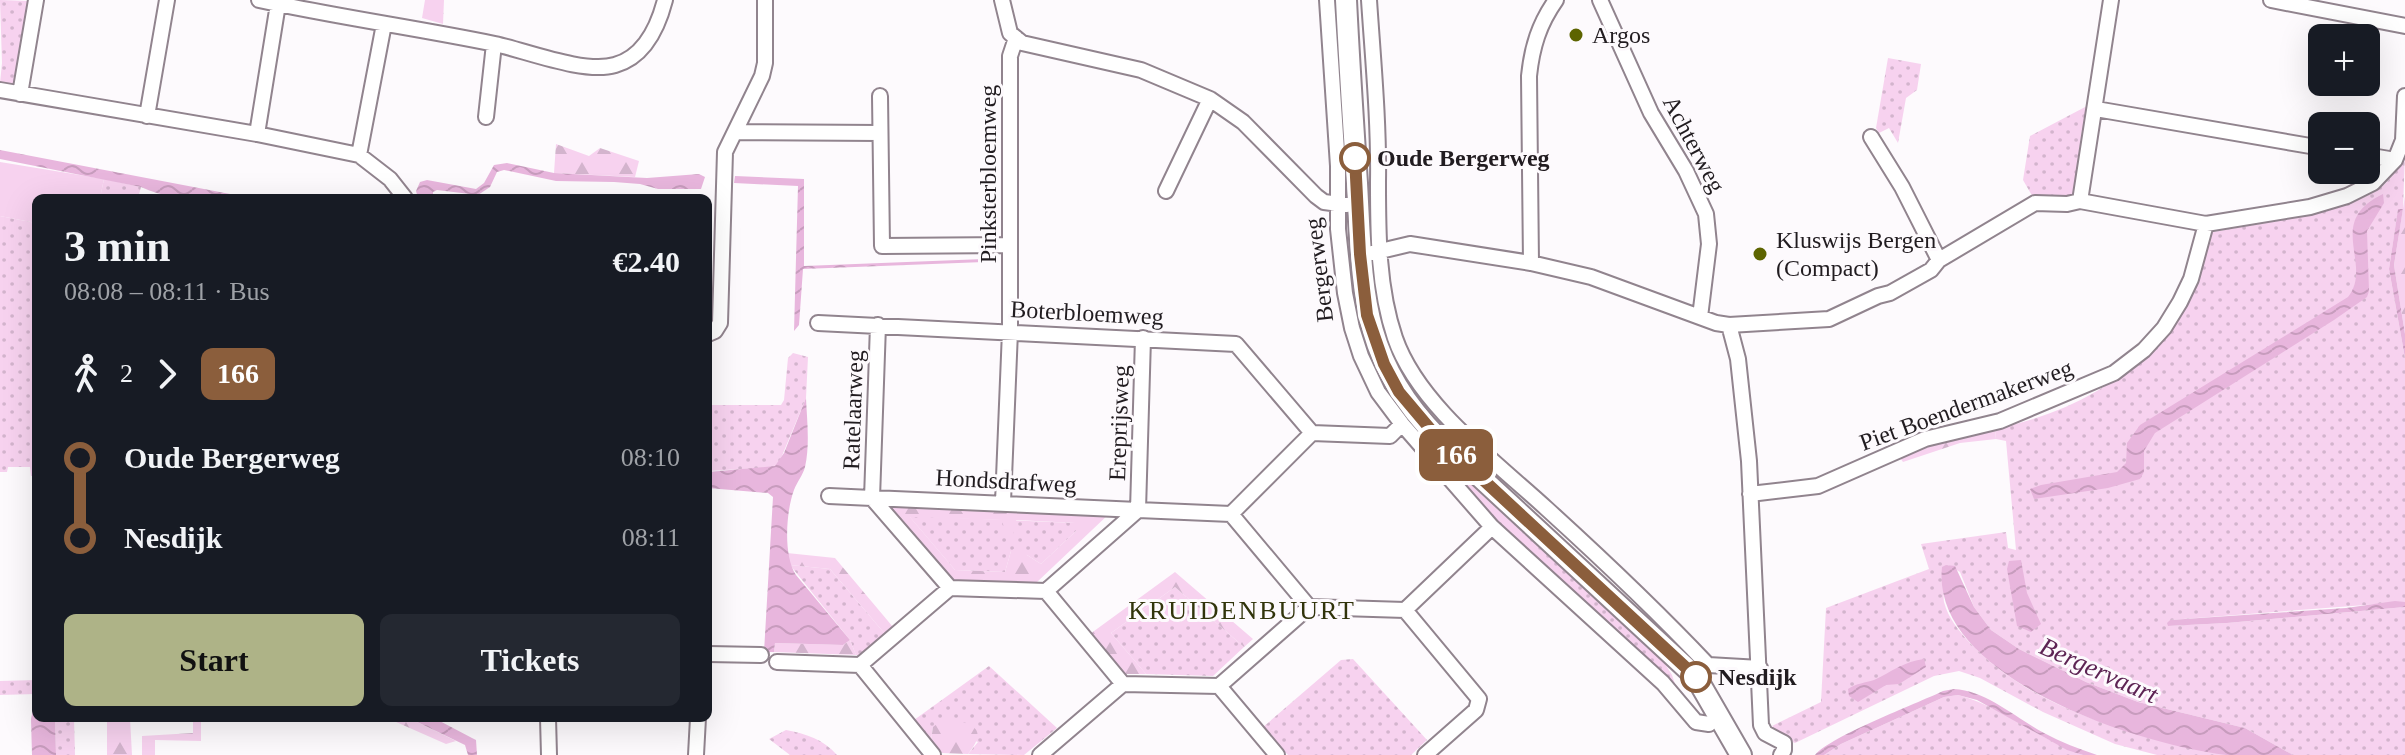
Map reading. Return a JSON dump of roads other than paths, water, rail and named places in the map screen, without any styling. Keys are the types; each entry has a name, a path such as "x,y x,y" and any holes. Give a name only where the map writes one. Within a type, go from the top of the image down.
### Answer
{"main road":[{"name":"Bergerweg","path":"1346,0 1350,200 1367,315 1390,376 1411,408 1449,448 1696,677 1741,755"},
{"name":"Bergerweg","path":"1665,650 1727,755"}],"street":[{"path":"20,94 36,0"},
{"path":"147,116 167,0"},
{"path":"259,0 494,44 583,65 611,66 628,60 642,49 655,27 665,0"},
{"path":"712,332 720,323 725,152 762,76 765,63 765,0"},
{"path":"1002,0 1007,24 1016,38 1034,47 1141,70 1210,99 1243,122 1324,202 1350,200 1378,167"},
{"name":"Bergerweg","path":"1327,0 1338,166 1350,200 1338,229 1345,293 1361,356 1378,392 1492,527 1663,683 1696,722 1709,724"},
{"path":"1369,0 1378,167 1377,226 1383,289 1396,341 1405,361 1424,388 1461,429 1636,592 1708,665 1760,668"},
{"path":"1531,263 1529,76 1532,49 1545,16 1556,0"},
{"name":"Achterweg","path":"1600,0 1651,113 1686,171 1706,214 1709,244 1700,317"},
{"path":"2080,201 2111,0"},
{"path":"2271,0 2405,26"},
{"path":"257,134 278,4"},
{"path":"359,155 384,24"},
{"name":"Pinksterbloemweg","path":"1003,502 1010,331 1010,56 1016,38"},
{"path":"486,117 494,44"},
{"path":"1350,85 1374,99"},
{"path":"0,90 257,134 359,155 390,179 402,194"},
{"path":"880,96 882,246 1009,245"},
{"path":"1360,254 1410,244 1531,263 1591,277 1729,325 1829,319 1890,293 1931,270 1939,260 2035,203 2067,204 2080,201 2206,224 2310,207 2347,196 2373,183 2395,160 2403,140 2405,96"},
{"path":"1166,191 1210,99"},
{"path":"2096,109 2308,146"},
{"path":"736,132 880,133"},
{"path":"1871,137 1902,187 1939,260"},
{"path":"2380,157 2395,160"},
{"name":"Piet Boendermakerweg","path":"1750,494 1818,486 1925,439 2000,421 2114,373 2144,350 2164,328 2191,279 2206,224"},
{"name":"Boterbloemweg","path":"818,323 1236,344 1312,433"},
{"name":"Ratelaarweg","path":"872,498 878,325"},
{"path":"1729,325 1738,359 1750,494 1761,725 1765,733 1784,743 1781,755"},
{"name":"Ereprijsweg","path":"1138,510 1143,338"},
{"path":"777,662 860,665 950,588 1046,591 1138,510 1231,514 1312,433 1390,436 1402,424"},
{"name":"Hondsdrafweg","path":"829,496 1138,510"},
{"path":"872,498 950,588"},
{"path":"1231,514 1309,607"},
{"path":"1040,755 1123,684 1219,686 1309,607 1405,610 1492,527"},
{"path":"1046,591 1123,684"},
{"path":"1405,610 1479,699 1476,710 1425,755"},
{"path":"712,654 761,655"},
{"path":"860,665 933,755"},
{"path":"1219,686 1277,755"},
{"path":"548,722 549,755"},
{"path":"696,755 698,722"}],"water":[{"path":"0,150 230,194 163,194 0,159"},
{"path":"507,163 554,173 647,178 699,174 705,177 701,189 658,189 640,184 556,181 504,170 497,172 490,187 480,194 437,190 433,194 417,194 420,182 427,180 476,189 484,183 494,165"},
{"path":"735,176 804,179 804,266 984,259 984,262 803,269 799,325 794,331 798,186 734,183"},
{"path":"2383,194 2384,203 2367,231 2367,297 2155,433 2144,451 2144,472 2140,479 2108,488 2034,499 2030,489 2041,485 2117,472 2126,463 2127,443 2140,425 2348,297 2355,284 2353,230 2356,217 2366,205"},
{"path":"2398,209 2403,209 2394,265 2405,334 2405,358 2389,269"},
{"path":"806,398 807,459 789,509 789,557 796,575 850,640 843,645 775,643 774,652 764,652 773,497 768,493 712,488 712,472 775,466 784,453"},
{"path":"2021,560 2027,593 2041,624 2031,632 2017,626 2007,569 2009,561"},
{"path":"1955,566 1974,607 1991,630 2019,649 2086,682 2138,702 2245,728 2293,755 2226,755 2189,749 2095,720 2047,699 2004,673 1969,642 1947,607 1942,567"},
{"path":"2405,602 2405,607 2227,623 2168,626 2167,623 2170,620 2346,608"},
{"path":"1924,659 1926,667 1899,684 1886,685 1858,702 1849,696 1848,689 1851,687"},
{"path":"1954,689 1990,700 2044,733 2097,755 2067,750 1977,700 1958,695 1944,697 1841,744 1824,755 1815,755 1855,730"},
{"path":"32,714 32,722 55,722 56,755 32,755 31,719"},
{"path":"417,722 442,722 476,740 477,755 468,755 465,745"}],"place":[{"name":"Argos","path":"1576,35"},
{"name":"Oude Bergerweg","path":"1355,158"},
{"name":"Kluswijs Bergen (Compact)","path":"1760,254"},
{"name":"Nesdijk","path":"1696,677"}],"district":[{"name":"KRUIDENBUURT","path":"1242,610"}],"water label":[{"name":"Bergervaart","path":"2099,670"}]}
